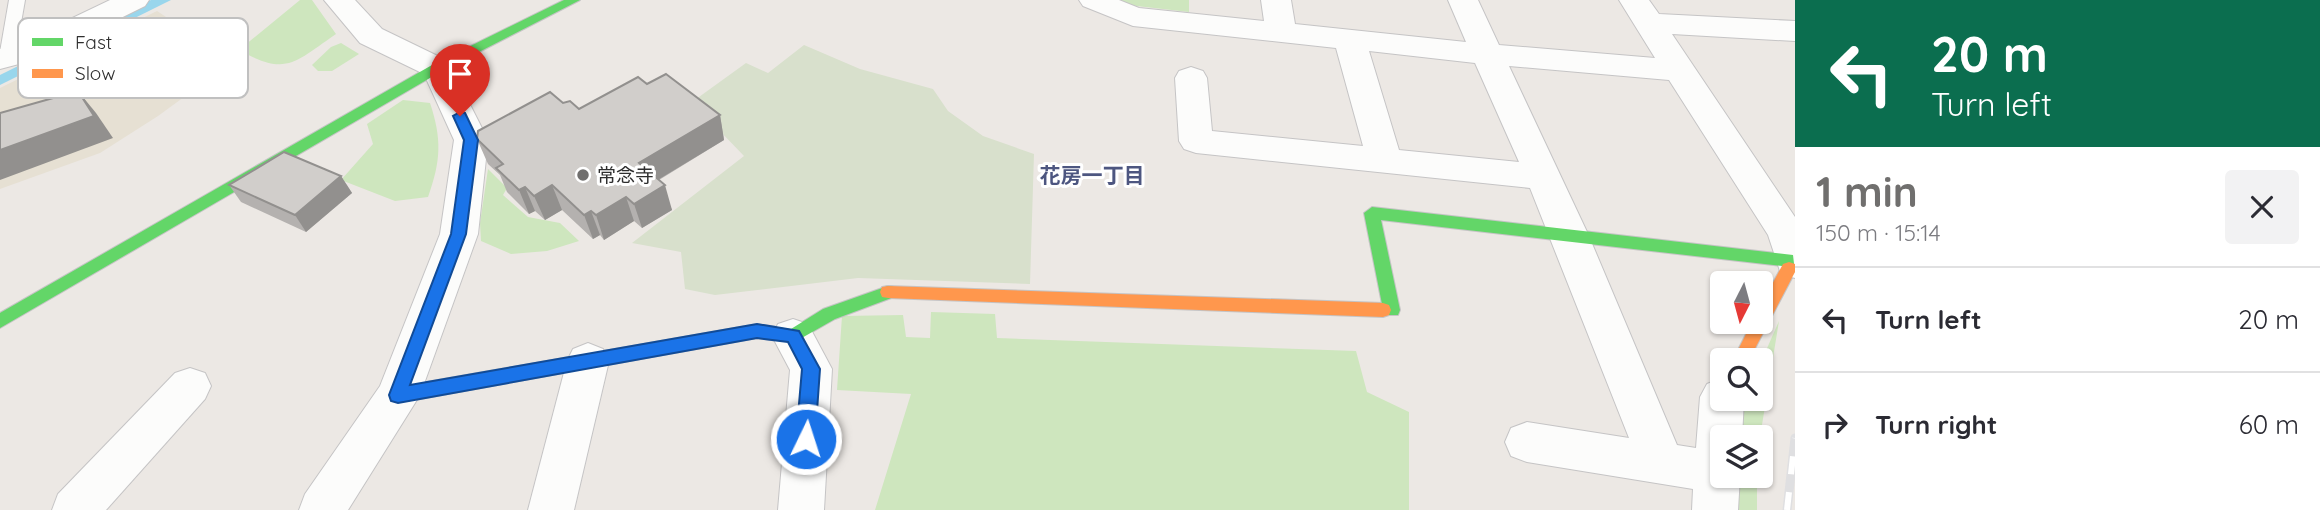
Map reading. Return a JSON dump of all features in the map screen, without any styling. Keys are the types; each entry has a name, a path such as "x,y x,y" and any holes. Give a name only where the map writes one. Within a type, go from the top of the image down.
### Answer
{"street":[{"path":"97,18 134,0"},
{"path":"322,510 398,395 459,234 471,140 437,68 371,36 341,6 339,0"},
{"path":"0,321 437,68 574,0"},
{"path":"1094,0 1133,18 1488,54 1679,70"},
{"path":"1276,0 1281,33"},
{"path":"1463,0 1569,234 1662,463"},
{"path":"1641,11 1795,32"},
{"path":"1641,11 1786,233 1794,262 1747,348"},
{"path":"1350,40 1385,160"},
{"path":"1191,78 1196,141 1543,177"},
{"path":"398,395 757,331 793,336 829,314 888,292 1392,310 1371,213 1794,262"},
{"path":"793,336 811,369 801,510"},
{"path":"551,510 588,361"},
{"path":"75,510 190,386"},
{"path":"1527,442 1662,463 1716,491 1721,411"}],"lane":[{"path":"3,58 17,0"}],"shaded area":[{"path":"157,11 168,18 143,18"},
{"path":"18,79 18,98 183,98 100,153 0,189 0,88"}],"green space":[{"path":"300,0 312,0 336,34 300,58 280,64 269,63 248,54 248,43"},
{"path":"1118,0 1189,0 1189,12 1128,5"},
{"path":"341,43 359,54 332,71 318,71 312,65 331,47"},
{"path":"804,45 860,69 933,89 948,111 983,136 1034,154 1030,284 858,278 715,295 685,289 681,252 632,243 744,156 692,102 746,63 768,73"},
{"path":"403,100 430,103 437,128 438,161 428,197 395,201 341,180 373,144 367,124"},
{"path":"488,169 507,188 503,195 528,217 560,223 579,241 547,251 511,254 481,241 480,223"},
{"path":"931,312 995,314 997,338 1356,351 1367,392 1409,412 1409,510 875,510 911,394 837,390 842,316 903,315 906,337 930,338"},
{"path":"1779,321 1773,358 1773,348 1767,348"},
{"path":"1743,411 1764,411 1762,425 1741,425"},
{"path":"1737,488 1757,488 1757,510 1735,510"}],"water":[{"path":"151,0 171,0 135,18 115,18"},
{"path":"18,66 18,76 0,85 0,75"}],"building":[{"name":"常念寺","path":"666,74 720,115 639,163 665,185 634,204 626,197 596,215 591,211 584,215 552,185 534,196 525,187 519,190 496,168 503,164 477,139 478,131 550,92 563,103 570,101 579,109 638,77 647,84"},
{"path":"53,98 82,98 94,116 0,150 0,113"},
{"path":"284,152 341,176 295,215 229,185"}],"railway":[{"path":"1787,510 1795,438"}],"traffic: fast":[{"path":"0,321 437,68 574,0"},
{"path":"1383,310 1392,310 1372,213 1793,261 1789,268"},
{"path":"398,395 757,331 793,336 829,314 888,292"}],"traffic: slow":[{"path":"1747,348 1789,268"},
{"path":"888,292 1383,310"}],"place":[{"name":"常念寺","path":"583,175"}],"district":[{"name":"花房一丁目","path":"1092,176"}],"route":[{"path":"460,116 471,140 459,234 398,395 757,331 793,336 811,369 806,439"}]}
